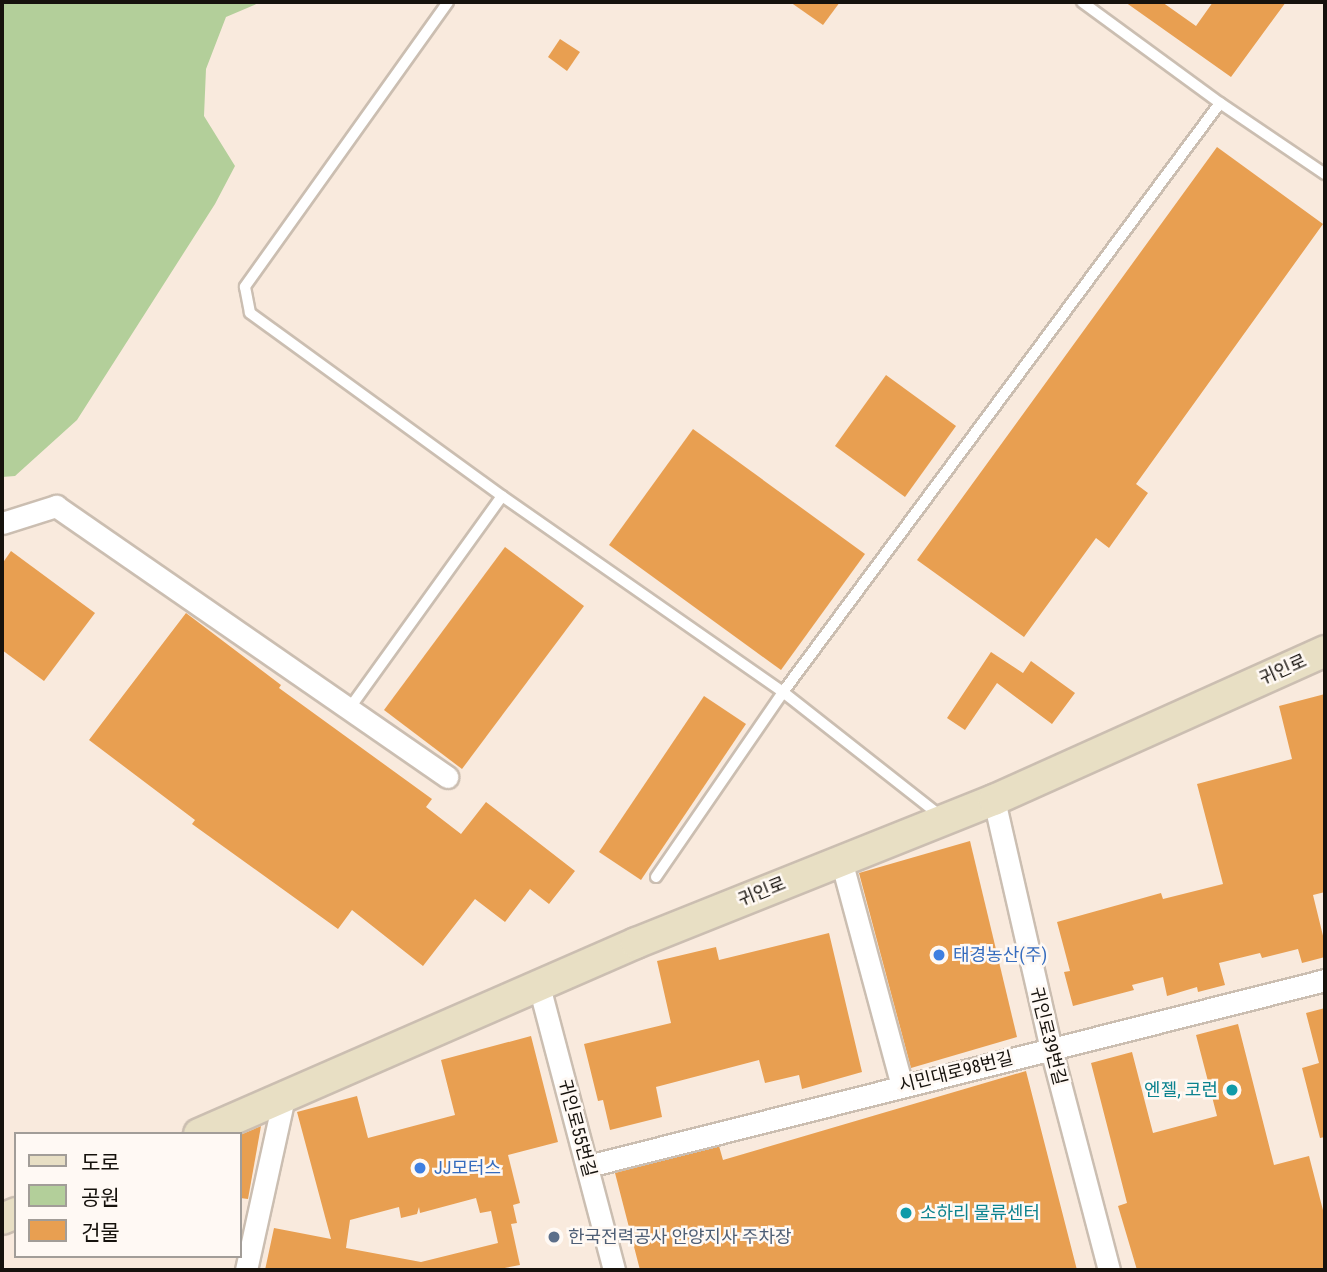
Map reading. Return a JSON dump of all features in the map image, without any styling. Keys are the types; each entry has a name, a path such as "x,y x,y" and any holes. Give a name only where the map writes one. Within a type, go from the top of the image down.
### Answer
{"street":[{"path":"2,523 56,506 447,777"},
{"name":"귀인로","path":"204,1132 452,1021 636,943 994,800 1325,651"},
{"name":"귀인로39번길","path":"994,800 1051,1049 1109,1270"},
{"path":"841,860 902,1086"},
{"name":"시민대로98번길","path":"588,1166 1325,980"},
{"name":"귀인로55번길","path":"539,986 614,1270"},
{"path":"246,1270 284,1097"}],"lane":[{"path":"448,2 245,287 250,313 502,496 783,692 944,818"},
{"path":"1082,2 1220,103 1325,174"},
{"path":"656,877 783,692 1220,103"},
{"path":"349,709 502,496"}],"green space":[{"path":"2,2 261,2 226,17 206,69 204,116 235,166 215,204 77,420 15,476 2,477"}],"building":[{"path":"790,2 840,2 823,25"},
{"path":"1125,2 1162,2 1196,26 1213,2 1286,2 1231,77"},
{"path":"560,39 580,52 567,71 548,57"},
{"path":"1217,147 1323,224 1136,484 1148,493 1109,548 1096,538 1024,637 917,560"},
{"path":"886,375 956,426 905,497 835,446"},
{"path":"693,429 865,554 781,670 609,545"},
{"path":"505,547 584,606 462,769 384,710"},
{"path":"11,551 95,613 44,681 2,650 2,564"},
{"path":"186,613 281,685 279,688 432,799 426,807 461,834 486,802 575,871 549,904 530,889 505,922 475,899 423,966 352,910 338,929 192,824 195,820 89,740"},
{"path":"991,652 1023,673 1031,661 1075,693 1052,724 997,683 965,730 947,718"},
{"path":"1325,694 1325,892 1313,895 1325,944 1325,957 1302,963 1298,949 1262,958 1260,953 1219,963 1225,985 1198,992 1197,987 1167,996 1163,977 1132,985 1134,990 1073,1006 1064,972 1070,971 1057,922 1161,893 1163,899 1223,884 1197,784 1292,759 1279,706"},
{"path":"704,696 746,724 641,880 599,852"},
{"name":"태경농산(주)","path":"970,841 1017,1037 911,1068 859,873"},
{"path":"829,933 862,1072 802,1089 799,1075 765,1083 759,1060 656,1087 662,1117 610,1130 603,1100 598,1101 584,1044 671,1023 657,961 716,947 719,960"},
{"path":"1325,1008 1325,1137 1320,1138 1302,1068 1319,1063 1306,1013"},
{"path":"1238,1024 1274,1165 1309,1156 1325,1218 1325,1270 1137,1270 1118,1206 1127,1203 1091,1063 1132,1052 1153,1133 1217,1116 1196,1035"},
{"path":"531,1036 558,1142 508,1155 520,1203 513,1205 517,1223 511,1224 520,1265 494,1270 265,1270 274,1228 331,1239 297,1112 357,1096 368,1138 455,1115 441,1060","holes":["476,1198 480,1213 491,1211 498,1243 421,1262 346,1248 350,1220 399,1207 401,1218 417,1214 419,1207 420,1213"]},
{"name":"소하리 물류센터","path":"1026,1071 1077,1270 640,1270 615,1173 719,1146 723,1160"},
{"path":"261,1126 248,1199 242,1198 242,1134"}],"place":[{"name":"태경농산(주)","path":"939,955"},
{"name":"엔젤, 코런","path":"1232,1090"},
{"name":"JJ모터스","path":"420,1168"},
{"name":"소하리 물류센터","path":"906,1213"},
{"name":"한국전력공사 안양지사 주차장","path":"554,1237"}]}
